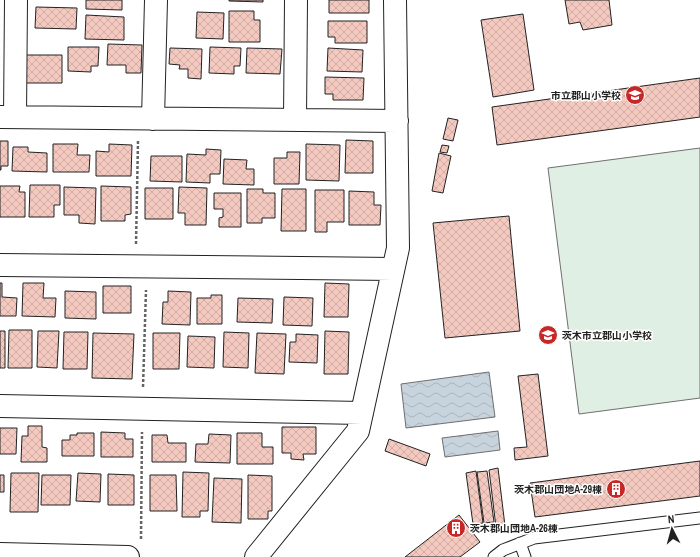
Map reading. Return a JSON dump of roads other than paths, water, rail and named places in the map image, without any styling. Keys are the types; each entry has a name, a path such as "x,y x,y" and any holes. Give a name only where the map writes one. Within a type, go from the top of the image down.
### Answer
{"street":[{"path":"16,0 7,117 396,121"},
{"path":"146,118 156,0"},
{"path":"295,120 296,0"},
{"path":"256,557 358,431 398,248 395,0"},
{"path":"0,265 393,269"},
{"path":"0,406 362,413"},
{"path":"0,554 128,557"}],"lane":[{"path":"494,557 503,550 534,538 700,518"},
{"path":"520,544 525,557"}],"water":[{"path":"489,372 495,417 406,428 401,384"},
{"path":"498,431 500,450 445,457 442,438"}],"place":[{"name":"市立郡山小学校","path":"635,95"},
{"name":"茨木市立郡山小学校","path":"548,335"},
{"name":"茨木郡山団地A-29棟","path":"616,489"},
{"name":"茨木郡山団地A-26棟","path":"456,528"}]}
